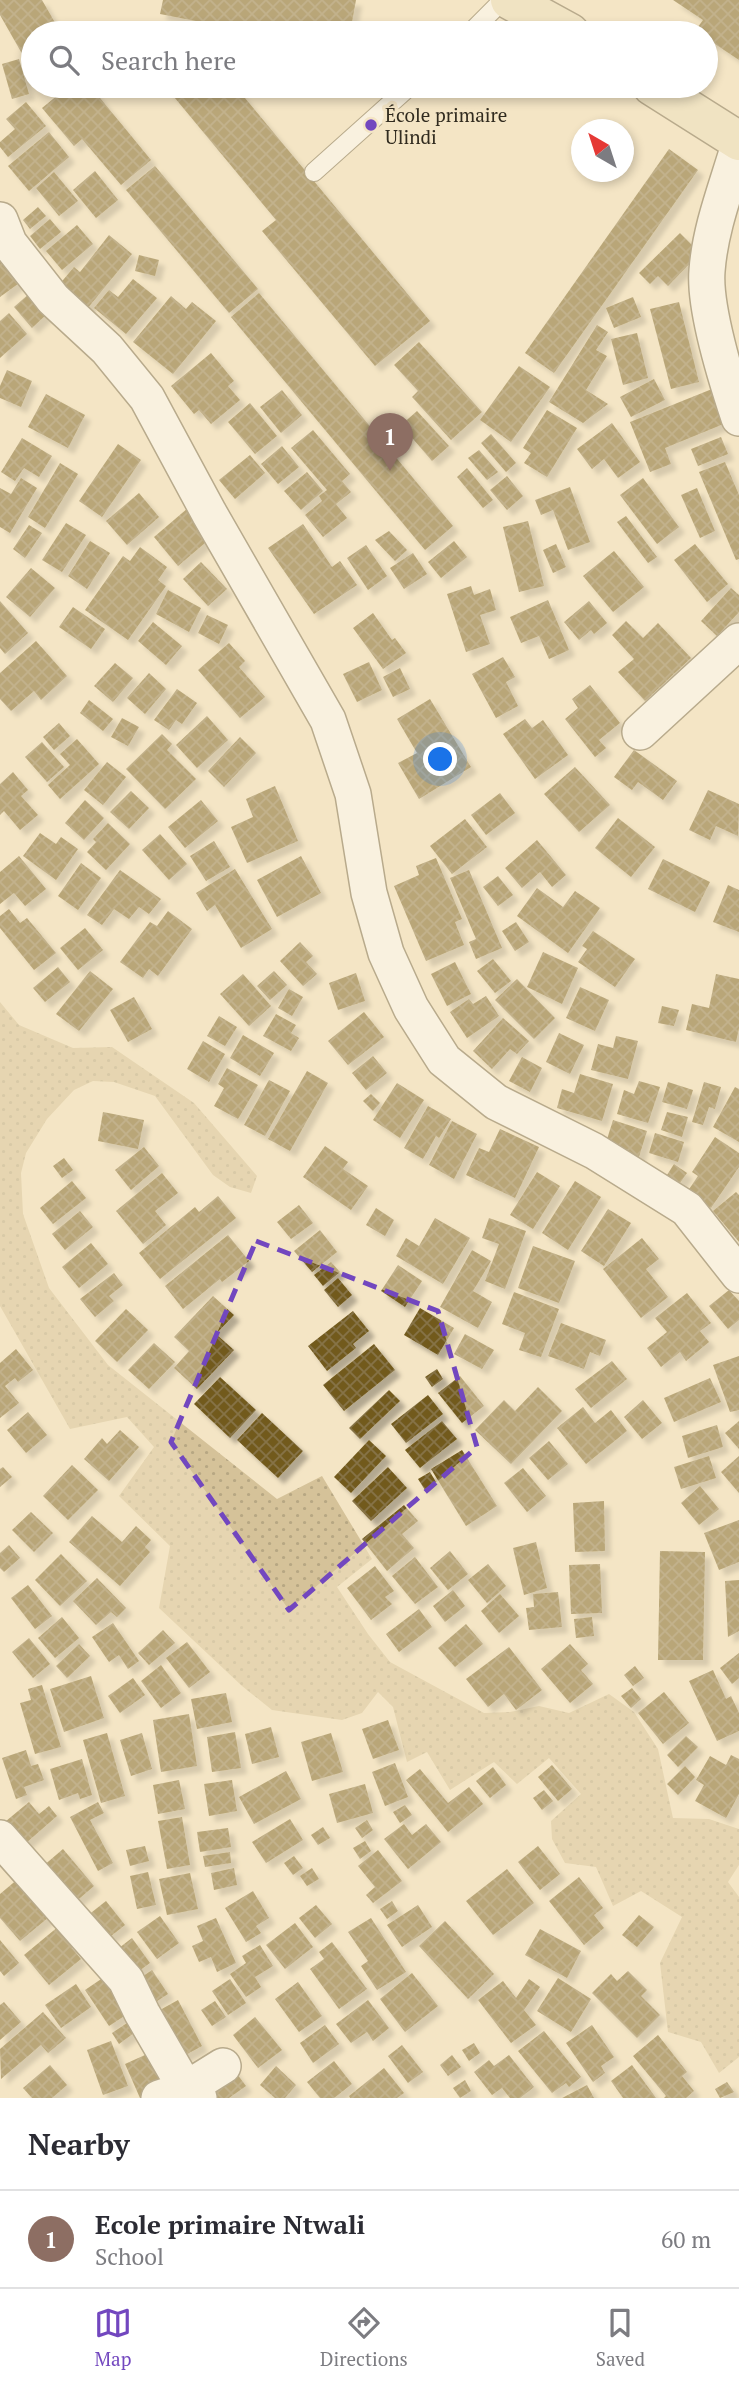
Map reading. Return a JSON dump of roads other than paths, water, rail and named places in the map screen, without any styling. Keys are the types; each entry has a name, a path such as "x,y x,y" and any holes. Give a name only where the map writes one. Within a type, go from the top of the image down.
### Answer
{"street":[{"path":"510,0 548,21"},
{"path":"665,98 737,162 713,233 706,273 712,321 739,418"},
{"path":"0,220 9,243 53,299 107,349 147,398 328,720 352,794 369,893 386,953 411,1008 444,1060 496,1102 594,1151 687,1209 739,1275"},
{"path":"640,732 739,641"},
{"path":"0,1838 126,1980 182,2095 223,2066"}],"lane":[{"path":"482,21 503,0"},
{"path":"314,172 397,98"}],"place":[{"name":"École primaire Ulindi","path":"371,125"},
{"name":"Ecole primaire Ntwali","path":"390,471"}]}
